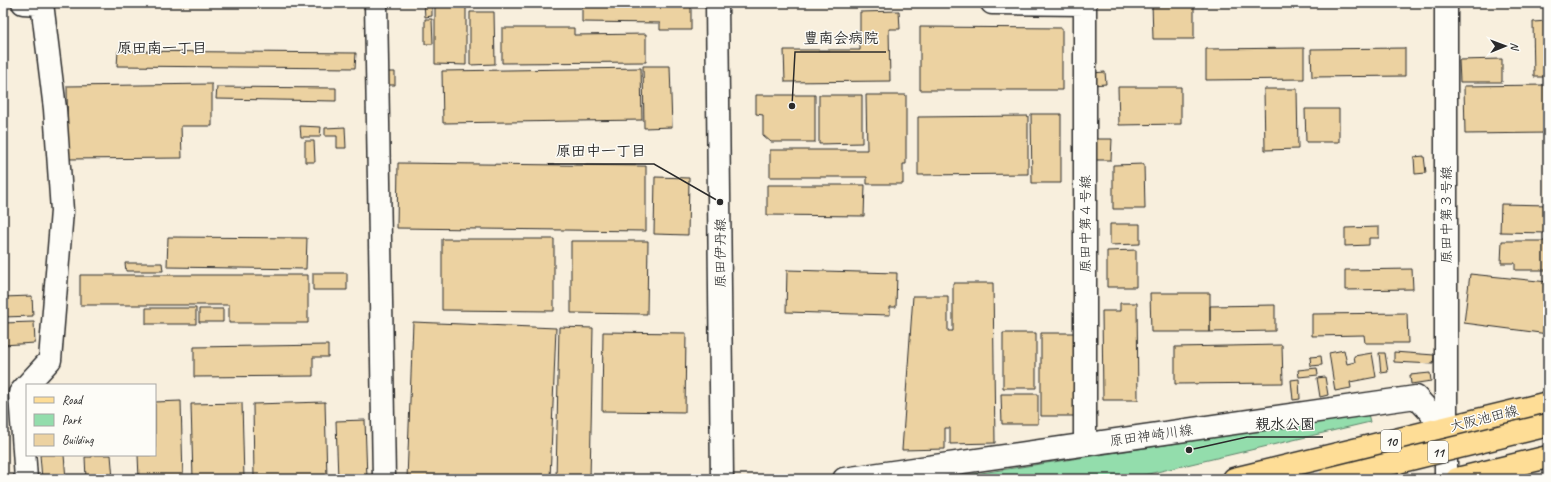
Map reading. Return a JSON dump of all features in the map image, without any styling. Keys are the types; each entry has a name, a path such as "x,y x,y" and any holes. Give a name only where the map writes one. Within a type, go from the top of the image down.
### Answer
{"main road":[{"name":"大阪池田線","path":"1234,479 1548,402"},
{"name":"11","path":"1329,479 1548,425"},
{"name":"11","path":"1457,479 1548,457"}],"street":[{"path":"28,384 50,360 62,210 55,109 36,3"},
{"path":"376,3 384,479"},
{"name":"原田伊丹線","path":"716,3 722,479"},
{"path":"992,3 1085,4"},
{"name":"原田中第３号線","path":"1446,3 1446,479"},
{"name":"原田中第４号線","path":"1085,4 1085,444"},
{"path":"26,386 20,393 26,479"},
{"name":"原田神崎川線","path":"844,479 1416,398 1445,428"}],"green space":[{"path":"1368,414 1370,422 1127,479 942,479"}],"building":[{"path":"424,3 432,3 432,16 425,17"},
{"path":"435,3 466,3 466,65 435,64"},
{"path":"582,3 691,3 691,30 660,30 660,23 582,22"},
{"path":"1152,3 1194,3 1194,39 1153,39"},
{"path":"899,11 900,29 889,29 890,81 785,82 784,50 860,50 860,12"},
{"path":"470,12 494,12 495,64 470,65"},
{"path":"425,19 432,19 433,44 425,44"},
{"path":"1548,21 1548,77 1534,77 1533,22"},
{"path":"920,27 1062,28 1062,90 920,90"},
{"path":"502,28 574,28 574,35 646,34 646,62 502,63"},
{"path":"1304,48 1304,79 1206,80 1206,49"},
{"path":"1405,48 1405,76 1312,77 1311,49"},
{"path":"118,51 356,53 355,68 117,66"},
{"path":"1502,59 1502,82 1460,82 1459,60"},
{"path":"643,66 670,66 672,127 644,128"},
{"path":"641,68 642,120 443,123 442,71"},
{"path":"387,72 395,72 395,85 388,85"},
{"path":"1105,72 1106,84 1092,85 1092,73"},
{"path":"212,84 212,126 181,126 182,158 68,159 67,86"},
{"path":"1548,85 1548,133 1465,134 1464,86"},
{"path":"217,87 336,88 336,101 216,99"},
{"path":"1118,87 1181,87 1181,124 1119,125"},
{"path":"1264,89 1297,89 1298,149 1265,150"},
{"path":"756,95 815,95 815,142 771,142 763,135 763,115 756,114"},
{"path":"819,95 862,95 862,143 819,144"},
{"path":"866,95 906,95 906,164 903,164 903,184 867,184 867,177 770,177 770,150 867,150"},
{"path":"1305,109 1339,109 1339,142 1306,142"},
{"path":"1031,114 1061,114 1061,183 1032,183"},
{"path":"1028,116 1028,174 918,175 918,117"},
{"path":"300,126 321,127 320,137 301,137"},
{"path":"345,127 346,148 337,148 337,136 325,136 325,128"},
{"path":"1093,139 1112,139 1111,160 1093,160"},
{"path":"305,141 314,141 315,162 305,162"},
{"path":"1424,156 1426,173 1415,174 1414,157"},
{"path":"398,163 646,166 646,231 397,228"},
{"path":"1144,164 1145,209 1113,209 1113,165"},
{"path":"655,177 689,178 688,235 654,234"},
{"path":"767,185 865,185 864,216 767,215"},
{"path":"1501,204 1548,205 1548,233 1500,232"},
{"path":"1110,224 1140,224 1140,244 1110,245"},
{"path":"1379,227 1379,238 1369,238 1369,245 1345,246 1345,228"},
{"path":"168,237 307,238 306,269 167,267"},
{"path":"442,239 554,239 554,311 442,310"},
{"path":"571,241 648,241 647,314 571,313"},
{"path":"1502,241 1548,241 1548,270 1515,270 1515,263 1501,263"},
{"path":"1136,250 1136,287 1107,287 1107,251"},
{"path":"125,263 162,263 163,271 126,271"},
{"path":"1412,269 1413,289 1345,290 1345,270"},
{"path":"787,270 897,273 896,307 890,307 890,315 786,312"},
{"path":"313,273 347,273 347,290 313,290"},
{"path":"1470,274 1548,282 1548,334 1464,323"},
{"path":"80,275 308,275 308,323 229,323 229,305 80,305"},
{"path":"953,283 993,283 995,443 950,444 950,428 945,428 945,449 902,450 913,296 948,296 948,331 953,331"},
{"path":"1150,293 1210,293 1210,332 1151,332"},
{"path":"32,296 33,316 3,317 3,297"},
{"path":"1120,303 1137,303 1138,400 1103,400 1102,311 1120,311"},
{"path":"1275,305 1275,331 1210,332 1210,306"},
{"path":"146,308 196,308 196,324 146,324"},
{"path":"199,309 223,309 223,322 199,322"},
{"path":"1407,313 1408,343 1365,343 1364,335 1312,336 1312,314"},
{"path":"34,322 35,343 3,345 3,323"},
{"path":"413,322 556,328 550,479 407,479"},
{"path":"559,327 593,328 590,479 556,479"},
{"path":"603,332 686,333 685,412 602,411"},
{"path":"1003,333 1036,333 1036,388 1003,388"},
{"path":"1041,333 1076,333 1076,416 1041,416"},
{"path":"328,345 328,357 313,357 313,376 194,377 194,347"},
{"path":"1282,345 1283,383 1175,384 1175,347"},
{"path":"1344,350 1347,364 1355,362 1354,356 1372,353 1376,377 1350,382 1351,388 1335,391 1329,353"},
{"path":"1394,352 1434,355 1433,364 1394,362"},
{"path":"1379,353 1385,353 1388,372 1381,373"},
{"path":"1321,356 1322,365 1311,366 1310,357"},
{"path":"1317,368 1318,375 1299,377 1298,370"},
{"path":"1430,373 1431,381 1411,384 1410,375"},
{"path":"1325,377 1328,395 1320,397 1317,378"},
{"path":"1299,379 1300,399 1293,400 1291,380"},
{"path":"1001,394 1038,394 1038,424 1002,424"},
{"path":"181,401 183,479 139,479 138,456 156,456 156,402"},
{"path":"325,402 327,479 254,479 253,404"},
{"path":"242,403 244,479 193,479 191,404"},
{"path":"365,420 367,479 338,479 336,421"},
{"path":"40,456 64,456 66,479 42,479"},
{"path":"111,456 113,479 86,479 85,457"}],"place":[{"name":"豊南会病院","path":"792,106"},
{"name":"原田中一丁目","path":"720,202"},
{"name":"親水公園","path":"1189,450"}],"district":[{"name":"原田南一丁目","path":"162,48"}]}
